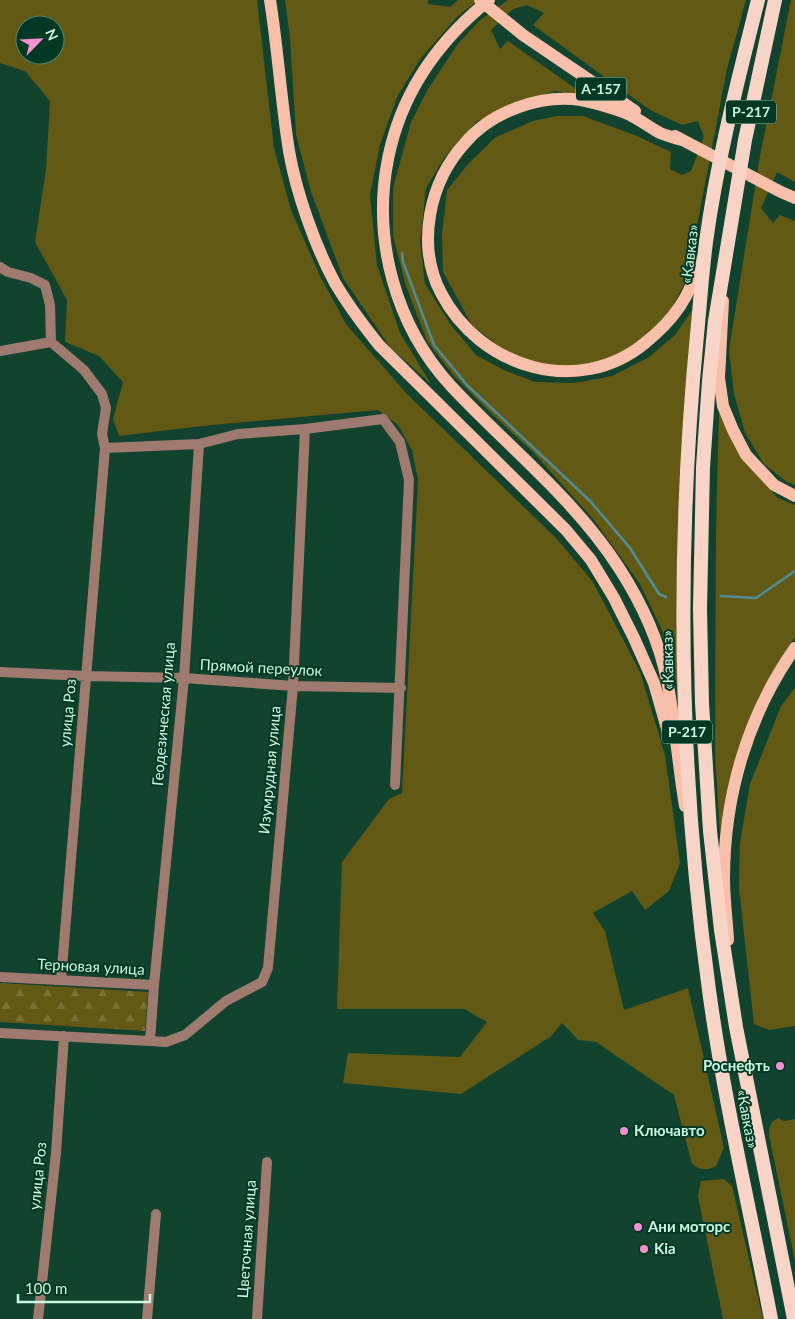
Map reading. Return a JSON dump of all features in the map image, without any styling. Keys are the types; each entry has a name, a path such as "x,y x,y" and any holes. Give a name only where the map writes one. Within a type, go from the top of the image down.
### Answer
{"highway":[{"name":"«Кавказ»","path":"758,0 724,140 706,242 688,433 683,590 685,701 695,872 709,990 719,1052 771,1319"},
{"name":"Р-217","path":"723,279 745,140 775,0"},
{"name":"«Кавказ»","path":"723,279 715,321 709,380 702,494 700,610 702,703 710,831 729,985 794,1319"},
{"path":"764,1170 765,1201 789,1319"},
{"path":"756,1240 766,1266 777,1319"}],"main road":[{"path":"270,0 290,153 316,243 331,274 356,315 379,345 566,530 591,560 618,606 654,683 666,723 695,872"},
{"name":"А-157","path":"480,0 616,100 682,140 795,198"},
{"path":"489,0 466,18 448,38 427,65 404,106 393,137 384,179 383,223 389,269 404,315 425,352 449,384 565,498 619,568 639,602 655,640 667,678 695,872"},
{"path":"682,140 661,134 627,113 581,100 563,99 541,102 494,118 471,136 456,152 441,178 431,203 428,233 430,263 440,293 453,312 470,332 489,347 511,360 533,368 555,371 582,371 612,363 635,351 656,334 675,314 688,295 706,242"},
{"path":"723,279 719,378 723,406 746,455 774,485 795,496"},
{"path":"729,985 728,930 724,881 730,808 738,770 750,731 764,699 795,648"}],"street":[{"path":"0,267 8,272 31,278 45,285 49,294 51,342 0,351"},
{"name":"улица Роз","path":"51,342 84,370 102,394 106,408 102,434 105,448 61,980"},
{"path":"105,448 199,444 238,434 305,429 383,419 400,442 409,480 401,688 395,784"},
{"name":"Изумрудная улица","path":"150,1041 166,1042 185,1035 226,1001 262,982 268,968 292,686 305,429"},
{"name":"Геодезическая улица","path":"154,985 184,678 199,444"},
{"name":"Прямой переулок","path":"0,672 184,678 292,686 401,688"},
{"name":"Терновая улица","path":"0,977 154,985 150,1041"},
{"path":"0,1033 150,1041"},
{"name":"улица Роз","path":"38,1319 56,1153 64,1036"},
{"name":"Цветочная улица","path":"257,1319 267,1162"},
{"path":"146,1319 156,1214"}],"green space":[{"path":"0,0 257,0 274,148 291,210 320,276 346,324 407,394 557,539 593,582 640,672 665,755 680,863 669,891 645,910 632,891 593,913 605,931 624,1010 688,988 724,1148 716,1166 704,1169 692,1164 674,1095 596,1042 578,1040 562,1023 550,1037 461,1094 343,1083 348,1053 460,1057 487,1022 464,1009 337,1009 342,862 389,799 402,793 418,480 412,450 398,425 378,410 202,426 119,436 113,419 123,382 99,356 65,342 67,300 35,242 46,169 50,101 25,71 0,63"},
{"path":"285,0 428,0 428,4 450,7 458,0 478,0 457,17 421,58 397,97 380,145 370,195 377,265 400,333 431,384 390,347 343,278 310,189 296,134 290,38"},
{"path":"508,0 746,0 727,69 687,278 672,308 644,341 614,359 576,368 538,366 502,349 472,325 443,272 442,235 447,190 469,163 496,137 533,121 557,116 583,116 637,136 671,152 670,169 682,175 691,171 704,137 698,121 682,125 650,110 533,25 544,13 527,5 513,9 491,30 500,49 508,41 586,96 555,91 520,102 476,122 444,158 426,188 420,242 425,284 451,325 476,355 504,370 535,382 575,383 612,376 649,357 675,335 693,309 678,525 677,686 661,628 640,584 594,520 533,452 453,375 427,341 406,286 393,236 393,188 411,122 428,89 457,45 479,21"},
{"path":"791,0 795,0 795,182 777,172 761,208 773,223 780,215 795,221 795,485 787,482 764,464 745,433 734,394 729,350 760,156"},
{"path":"719,409 749,466 778,498 795,505 795,637 757,701 736,757 720,833 715,755 716,532"},
{"path":"795,688 795,1026 769,1030 754,1024 739,888 740,843 750,784 781,706"},
{"path":"0,983 148,992 145,1031 0,1022"},
{"path":"778,1118 784,1121 795,1119 795,1261 769,1135 770,1125"},
{"path":"724,1179 732,1186 763,1319 723,1319 698,1196 701,1181"}],"waterway":[{"path":"402,253 403,262 434,345 467,385 590,501 630,548 659,594 666,597"},
{"path":"721,596 756,598 795,571"}],"place":[{"name":"Роснефть","path":"780,1066"},
{"name":"Ключавто","path":"624,1131"},
{"name":"Ани моторс","path":"638,1227"},
{"name":"Kia","path":"644,1249"}]}
